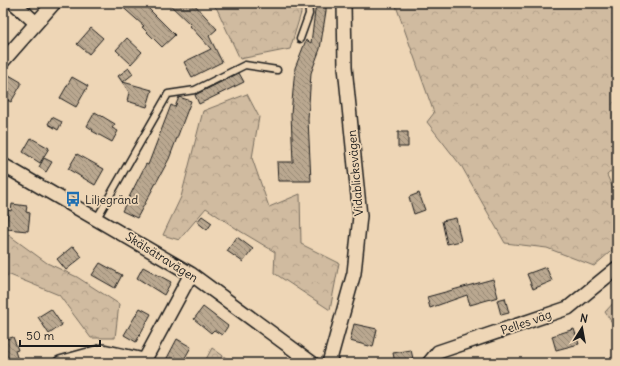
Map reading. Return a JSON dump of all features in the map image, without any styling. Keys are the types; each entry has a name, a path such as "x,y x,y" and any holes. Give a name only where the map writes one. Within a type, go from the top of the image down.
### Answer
{"street":[{"path":"14,3 36,23"},
{"path":"3,61 54,3"},
{"name":"Vidablicksvägen","path":"329,363 354,273 360,216 345,67 344,3"},
{"name":"Skälsätravägen","path":"3,165 97,218 191,274 312,363"},
{"name":"Pelles väg","path":"429,363 438,352 568,308 617,268"},
{"path":"60,363 103,351 144,362 191,274"}],"lane":[{"path":"300,39 309,14 308,3"},
{"path":"97,218 168,94 195,90 245,65 277,70"}],"green space":[{"path":"211,3 301,3 301,13 290,49 240,59 217,9"},
{"path":"395,3 617,3 617,166 607,175 617,198 617,246 594,266 547,248 505,243 462,167 427,122 434,113"},
{"path":"247,94 259,117 252,158 269,207 300,194 301,244 339,263 330,310 274,273 275,252 206,208 179,240 163,235 181,197 203,111"},
{"path":"3,231 47,263 77,277 119,304 115,338 91,338 59,295 10,275 3,278"},
{"path":"617,299 617,330 605,312"},
{"path":"212,348 229,360 228,363 204,363"}],"building":[{"path":"118,3 151,3 147,7 175,35 162,47 142,27 144,26"},
{"path":"168,3 193,3 217,29 209,36 222,62 192,77 184,62 211,49 190,26 191,25"},
{"path":"316,3 326,3 326,11 320,49 311,73 308,119 311,181 278,181 277,162 293,162 291,114 295,68 306,40 311,43"},
{"path":"91,28 103,38 89,54 77,44"},
{"path":"127,38 142,52 131,64 116,50"},
{"path":"129,68 133,74 123,82 152,90 147,107 127,101 129,92 118,76"},
{"path":"239,73 244,82 199,104 195,95"},
{"path":"9,75 21,82 21,85 11,102 3,98 3,86"},
{"path":"72,77 88,86 76,107 60,98"},
{"path":"179,97 191,101 169,159 137,218 122,211 146,164 148,165 171,105 175,107"},
{"path":"95,112 115,124 112,128 118,131 112,142 92,131 93,130 87,126"},
{"path":"52,117 62,122 58,130 48,124"},
{"path":"398,132 408,132 408,147 398,147"},
{"path":"31,138 49,148 40,163 23,152"},
{"path":"77,154 104,169 95,185 68,169"},
{"path":"44,158 52,162 46,172 39,167"},
{"path":"419,193 425,210 414,214 409,197"},
{"path":"12,204 27,206 26,212 30,213 28,231 6,229 8,210 11,211"},
{"path":"202,216 212,223 207,230 197,222"},
{"path":"456,218 461,241 447,244 442,221"},
{"path":"237,237 253,249 243,262 227,251"},
{"path":"73,246 82,257 66,270 57,259"},
{"path":"100,263 122,275 115,288 92,275"},
{"path":"143,267 171,282 164,295 137,278"},
{"path":"546,267 552,281 533,289 527,274"},
{"path":"493,279 498,297 470,305 467,295 430,308 427,297"},
{"path":"505,298 509,313 501,315 497,300"},
{"path":"203,307 228,326 222,335 214,330 211,333 194,319"},
{"path":"140,308 151,314 136,342 124,335"},
{"path":"51,309 62,325 49,334 38,317"},
{"path":"354,324 377,329 373,347 350,341"},
{"path":"574,329 579,344 556,350 552,336"},
{"path":"13,337 18,350 15,351 19,363 3,363 3,340"},
{"path":"177,339 191,347 182,363 171,363 166,360"},
{"path":"411,350 414,363 395,363 393,353"}],"place":[{"name":"Liljegränd","path":"73,199"}]}
